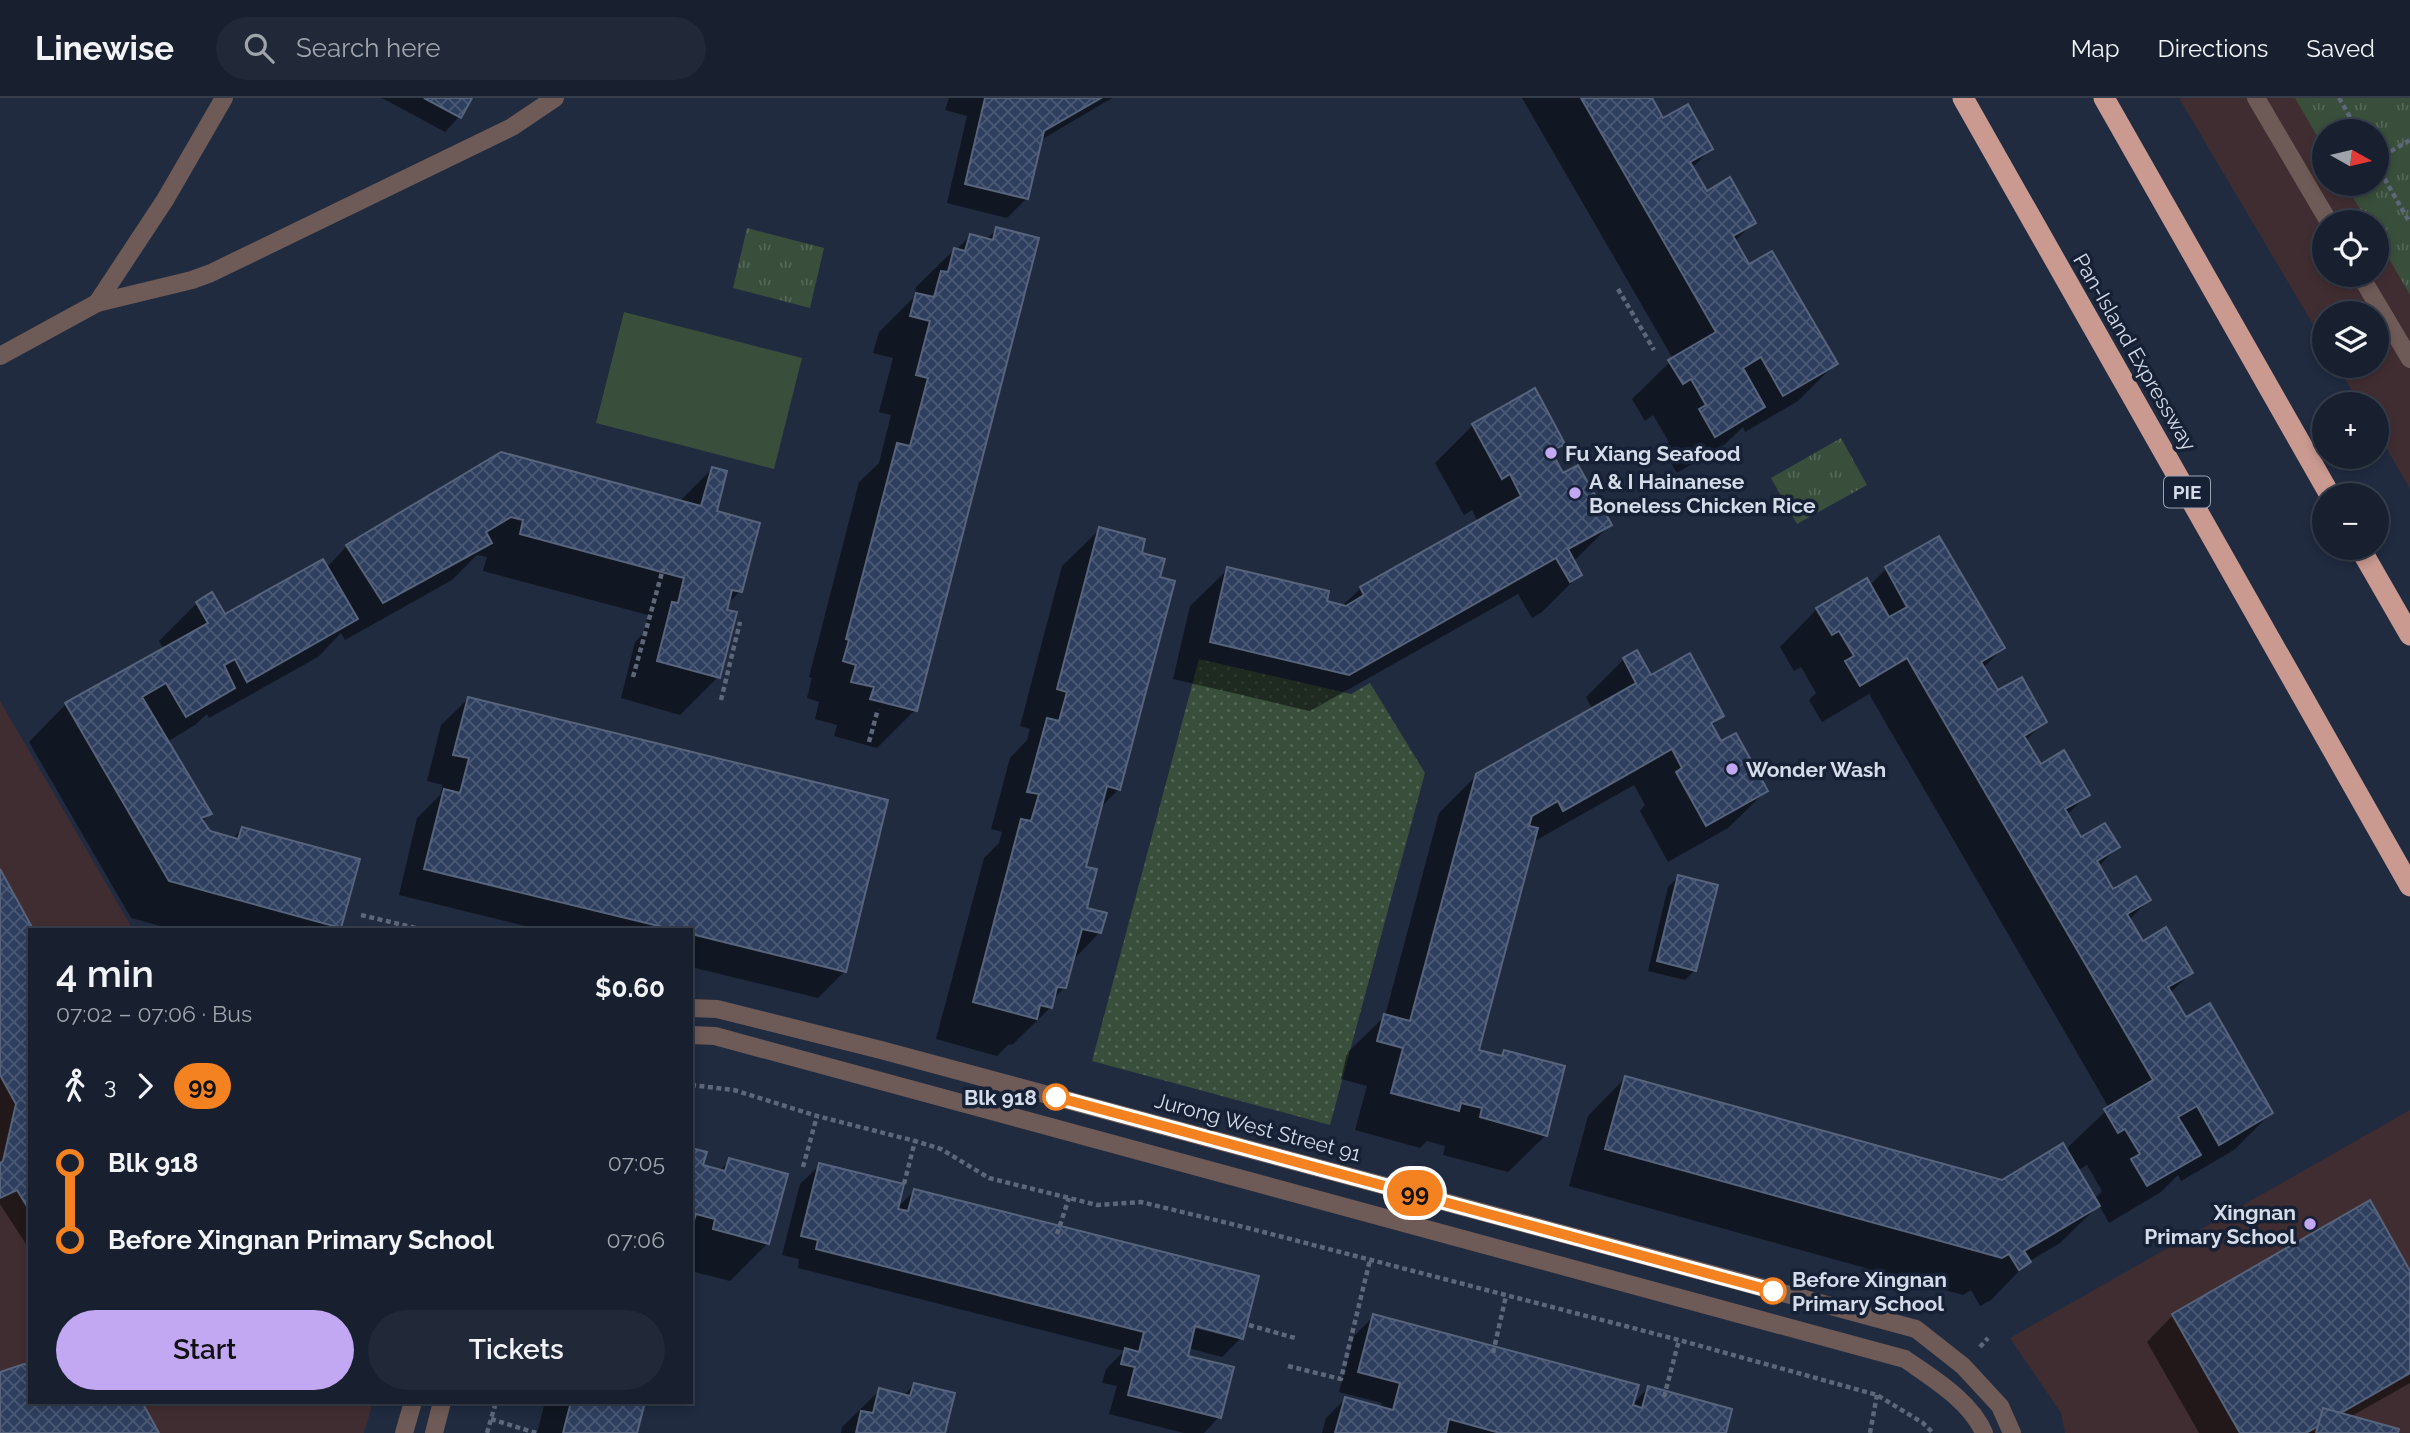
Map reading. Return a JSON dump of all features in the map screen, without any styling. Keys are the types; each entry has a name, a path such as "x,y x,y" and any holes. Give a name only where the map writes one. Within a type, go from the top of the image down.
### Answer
{"highway":[{"name":"Pan-Island Expressway","path":"1965,98 2410,874"},
{"name":"Pan-Island Expressway","path":"1965,98 2410,886"},
{"path":"2104,98 2323,483"},
{"path":"2367,560 2410,635"}],"street":[{"path":"97,303 165,200 224,98"},
{"path":"0,356 97,303 211,273 512,127 555,98"},
{"path":"2256,98 2322,210"},
{"path":"2367,287 2410,359"},
{"name":"Jurong West Street 91","path":"693,1008 718,1009 895,1054 1916,1329 1963,1366 2000,1406 2012,1433"},
{"path":"693,1035 715,1036 1905,1359 1947,1388 1980,1424 1984,1433"},
{"path":"404,1433 411,1404"},
{"path":"434,1433 441,1404"}],"path":[{"path":"2339,98 2351,119"},
{"path":"2389,154 2410,140"},
{"path":"2389,185 2410,223"},
{"path":"1618,289 1654,350"},
{"path":"633,677 663,569"},
{"path":"721,700 740,622"},
{"path":"869,742 878,709"},
{"path":"361,915 416,928"},
{"path":"693,1085 734,1090 817,1116 941,1149 989,1178 1097,1205 1141,1202 1679,1340 1877,1395 1923,1423 1933,1433"},
{"path":"803,1167 817,1116"},
{"path":"904,1184 915,1141"},
{"path":"1057,1234 1069,1198"},
{"path":"1288,1366 1341,1379 1370,1259"},
{"path":"1493,1353 1506,1296"},
{"path":"1249,1325 1295,1338"},
{"path":"1664,1396 1679,1340"},
{"path":"1871,1433 1877,1395"},
{"path":"487,1433 495,1404"},
{"path":"491,1419 536,1433"}],"shaded area":[{"path":"2179,98 2410,98 2410,489 2389,453 2389,392 2353,392 2344,378 2389,378 2389,301 2312,301 2312,323"},
{"path":"0,701 132,928 28,928 28,1404 372,1404 364,1433 0,1433"},
{"name":"Xingnan Primary School","path":"2410,1110 2410,1433 2065,1433 2061,1413 2010,1338"}],"green space":[{"path":"2295,98 2410,98 2410,295 2389,259 2389,210 2361,210 2352,196 2389,196 2389,119 2312,119 2312,127"},
{"path":"747,228 824,248 810,308 733,288"},
{"path":"624,312 802,358 774,469 596,423"},
{"path":"1841,438 1867,485 1797,524 1771,478"},
{"path":"1199,659 1351,694 1370,683 1425,773 1330,1125 1092,1061"}],"building":[{"path":"424,98 472,98 461,118"},
{"path":"985,98 1101,98 1044,131 1028,199 965,184"},
{"path":"1581,98 1652,98 1663,118 1688,104 1713,149 1690,162 1707,191 1730,177 1756,223 1733,236 1749,264 1772,251 1838,364 1783,396 1761,357 1743,368 1765,407 1715,437 1699,409 1706,405 1691,379 1683,384 1668,360 1716,332"},
{"path":"996,227 1039,238 917,711 870,699 874,687 851,682 856,665 843,661 849,640 846,639 897,443 910,446 928,378 916,375 930,321 910,316 916,293 934,297 941,271 948,272 954,248 965,251 970,234 993,240"},
{"path":"1535,388 1565,444 1551,451 1563,473 1578,465 1612,525 1568,549 1582,575 1570,582 1556,558 1349,675 1210,642 1227,567 1329,591 1327,601 1346,606 1364,595 1360,587 1521,496 1510,474 1502,479 1472,424"},
{"path":"501,452 701,506 712,467 727,471 717,511 760,523 742,592 732,590 727,610 737,612 720,678 657,661 672,602 678,603 684,578 520,534 523,520 511,517 486,532 492,543 383,603 346,545"},
{"path":"1099,527 1145,539 1142,553 1165,559 1160,577 1175,581 1120,790 1107,786 1086,867 1097,869 1087,908 1107,913 1101,933 1082,929 1066,988 1057,987 1052,1008 1040,1005 1037,1019 973,1002 1021,819 1031,821 1039,794 1027,792 1047,718 1059,721 1067,692 1057,689"},
{"path":"1939,536 2005,648 1981,662 1998,690 2022,677 2047,722 2024,736 2041,764 2064,750 2090,795 2065,809 2081,837 2105,823 2120,847 2097,861 2113,889 2136,876 2151,900 2127,914 2143,941 2166,927 2193,973 2168,987 2186,1017 2210,1003 2273,1113 2219,1145 2197,1106 2178,1117 2201,1155 2147,1186 2131,1159 2140,1154 2125,1129 2118,1133 2104,1109 2153,1080 1907,658 1860,686 1845,661 1854,656 1839,631 1832,635 1816,608 1867,578 1889,617 1907,607 1885,567"},
{"path":"323,559 358,619 247,682 235,659 224,665 235,688 186,717 166,683 142,697 212,814 201,818 210,831 238,839 242,827 360,859 341,928 169,881 65,703 208,623 196,602 212,592 225,614"},
{"path":"1637,650 1651,675 1690,653 1724,716 1711,723 1721,741 1736,733 1768,791 1706,826 1676,772 1682,768 1672,749 1563,811 1558,801 1532,816 1529,826 1538,828 1479,1050 1502,1056 1504,1050 1565,1066 1547,1136 1480,1117 1482,1108 1461,1103 1459,1111 1391,1093 1403,1048 1377,1041 1384,1014 1410,1021 1476,774 1636,683 1623,658"},
{"path":"468,697 888,800 846,972 693,934 693,928 667,928 424,869 444,789 460,793 469,758 453,755"},
{"path":"0,869 32,928 28,928 28,1208 17,1190 0,1198 0,1163 3,1161 16,1104 0,1075"},
{"path":"1678,875 1718,885 1696,971 1657,961"},
{"path":"1625,1076 2002,1180 2063,1143 2100,1206 2024,1251 2031,1262 2019,1270 2009,1254 2002,1258 1605,1149"},
{"path":"693,1148 707,1152 703,1165 725,1171 729,1158 788,1174 769,1244 713,1229 715,1219 696,1214 693,1224"},
{"path":"819,1163 904,1184 898,1209 908,1211 914,1189 1259,1276 1243,1339 1195,1326 1188,1356 1234,1367 1221,1418 1128,1395 1135,1367 1121,1364 1125,1348 1139,1352 1144,1332 816,1249 818,1240 801,1236"},
{"path":"2370,1200 2410,1271 2410,1373 2306,1433 2240,1433 2172,1314"},
{"path":"1373,1314 1639,1385 1633,1405 1642,1408 1648,1386 1732,1409 1726,1433 1500,1433 1449,1419 1446,1433 1335,1433 1345,1397 1393,1410 1400,1383 1358,1372"},
{"path":"28,1365 28,1404 143,1404 159,1433 0,1433 0,1372"},
{"path":"914,1383 955,1393 945,1433 856,1433 861,1411 873,1413 879,1388 910,1396"},
{"path":"570,1404 644,1404 637,1433 563,1433"},
{"path":"2323,1408 2399,1429 2398,1433 2316,1433"}],"bus line":[{"name":"99","path":"1056,1097 1773,1291"}],"place":[{"name":"Fu Xiang Seafood","path":"1551,453"},
{"name":"A & I Hainanese Boneless Chicken Rice","path":"1575,493"},
{"name":"Wonder Wash","path":"1732,769"},
{"name":"Blk 918","path":"1056,1097"},
{"name":"Xingnan Primary School","path":"2310,1224"},
{"name":"Before Xingnan Primary School","path":"1773,1291"}]}
